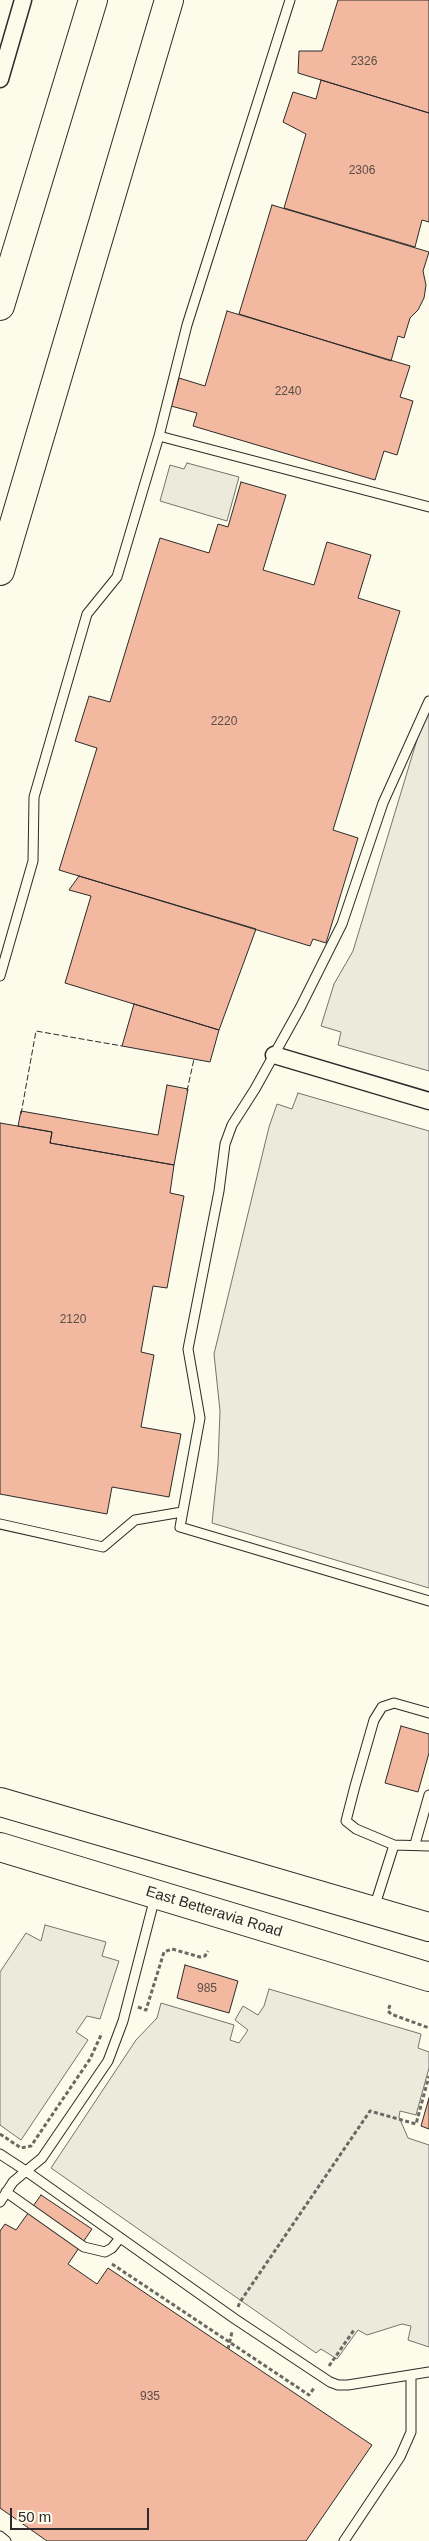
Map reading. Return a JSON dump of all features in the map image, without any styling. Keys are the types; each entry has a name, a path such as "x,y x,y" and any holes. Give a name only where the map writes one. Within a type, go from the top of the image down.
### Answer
{"highway":[{"path":"0,306 93,0"},
{"path":"0,571 169,0"},
{"path":"0,1802 429,1927"},
{"name":"East Betteravia Road","path":"0,1848 429,1977"}],"street":[{"path":"0,79 23,0"},
{"path":"274,1055 429,1101"}],"lane":[{"path":"0,976 33,861 34,797 87,614 118,577 159,436 187,325 290,0"},
{"path":"159,436 429,508"},
{"path":"429,701 384,803 342,924 274,1055 232,1125 225,1144 219,1191 188,1350 200,1418 180,1527 429,1601"},
{"path":"0,1524 103,1547 134,1520 182,1512"},
{"path":"429,1713 394,1703 382,1707 374,1720 346,1821 356,1829 394,1845 414,1844 429,1846"},
{"path":"414,1844 429,1796"},
{"path":"373,1910 394,1845"},
{"path":"0,2202 13,2182 42,2158 108,2062 123,2021 155,1895"},
{"path":"0,2154 235,2320 322,2377 338,2385 348,2385 429,2372"},
{"path":"6,2192 84,2247 105,2252 112,2248 120,2238"},
{"path":"344,2541 400,2457 411,2432 410,2375"},
{"path":"0,2536 6,2541"}],"path":[{"path":"390,2005 388,2011 391,2014 429,2028"},
{"path":"228,2349 240,2302 370,2111 416,2124 429,2076"},
{"path":"107,2262 113,2264 309,2395 354,2330"}],"shaded area":[{"path":"187,463 239,477 227,521 160,501 170,465 184,469"},
{"path":"429,700 429,1071 338,1045 341,1032 321,1026 334,984 353,951"},
{"path":"298,1093 429,1131 429,1588 212,1523 218,1464 220,1411 214,1354 269,1127 277,1104 292,1109"},
{"path":"45,1925 106,1942 102,1956 119,1961 100,2019 87,2016 76,2032 88,2040 21,2140 0,2125 0,1972 26,1933 41,1941"},
{"path":"269,1989 421,2034 418,2048 429,2052 429,2068 416,2115 400,2111 399,2117 408,2138 429,2145 429,2347 408,2340 411,2326 402,2324 367,2335 358,2330 337,2359 321,2349 316,2353 51,2168 136,2040 157,2018 161,2003 234,2025 230,2040 239,2043 248,2030 235,2020 243,2006 258,2015 264,2006"}],"building":[{"path":"338,0 429,0 429,113 298,73 299,51 322,51"},
{"path":"321,80 429,113 429,222 422,220 415,247 284,208 306,134 283,122 293,92 316,99"},
{"path":"272,205 429,252 423,271 426,285 424,298 418,310 410,318 404,338 398,336 391,361 239,314"},
{"path":"227,311 410,366 400,397 413,401 397,455 384,451 375,480 193,426 197,413 171,406 179,378 205,386"},
{"path":"241,482 286,495 263,570 314,585 327,542 371,555 358,598 400,611 333,830 358,838 326,943 313,939 310,946 59,870 97,748 75,741 89,696 110,702 160,538 209,553 218,524 228,527"},
{"path":"79,876 256,929 219,1030 65,983 91,896 69,890"},
{"path":"134,1004 219,1030 210,1062 122,1046"},
{"path":"167,1085 188,1089 174,1165 50,1143 52,1132 18,1126 21,1111 158,1135"},
{"path":"0,1123 52,1132 50,1143 174,1165 170,1193 184,1196 167,1288 153,1286 141,1352 154,1355 141,1427 181,1434 169,1497 112,1487 107,1514 0,1494"},
{"path":"401,1726 429,1734 429,1753 418,1792 385,1783"},
{"path":"185,1965 238,1981 229,2013 177,1998"},
{"path":"429,2098 429,2129 421,2126"},
{"path":"41,2195 92,2229 68,2264 97,2284 108,2268 372,2445 306,2541 47,2541 0,2508 0,2231 5,2224 16,2230"}],"fence":[{"path":"21,1114 36,1031 122,1046"},
{"path":"187,1091 194,1059"}]}
